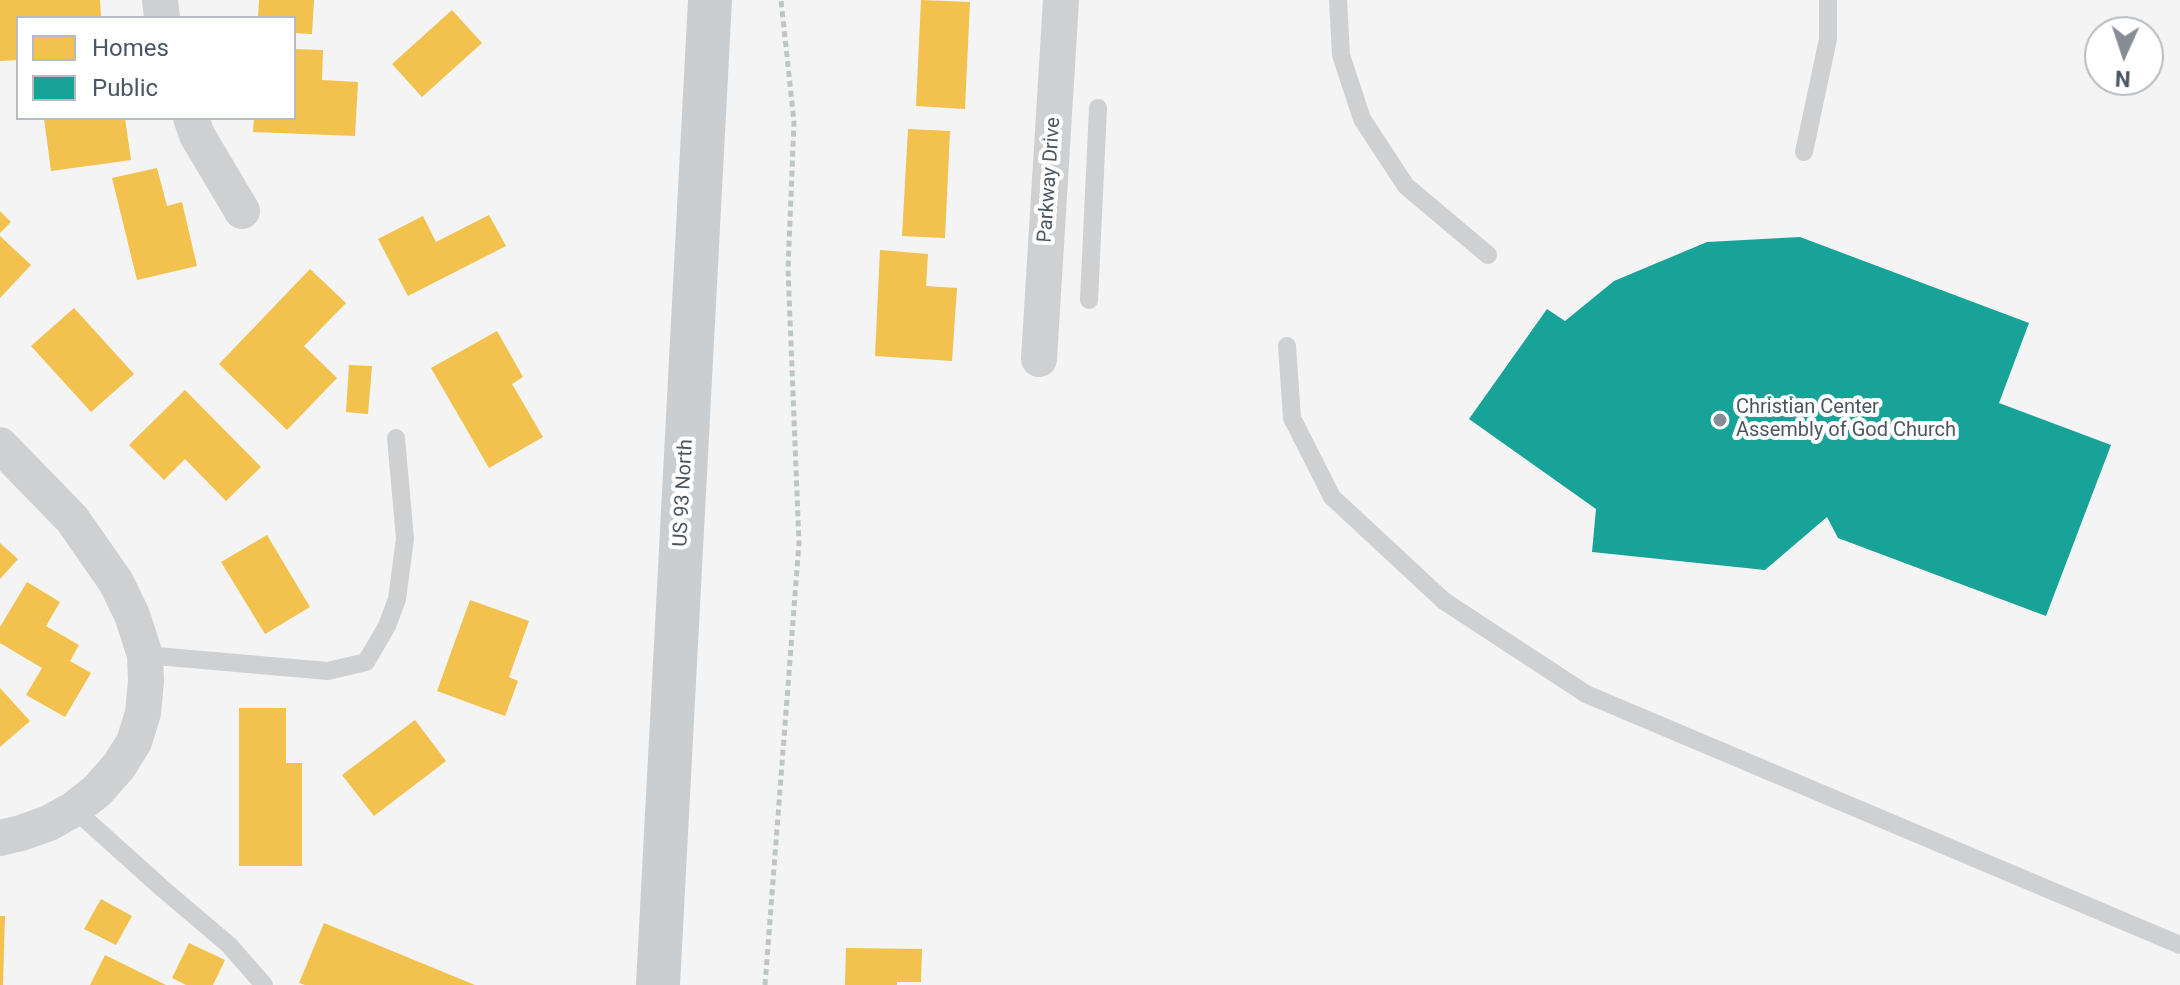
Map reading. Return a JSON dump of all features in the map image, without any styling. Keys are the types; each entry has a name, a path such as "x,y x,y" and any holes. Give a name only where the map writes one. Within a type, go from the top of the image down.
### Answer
{"main road":[{"name":"US 93 North","path":"658,985 710,0"}],"street":[{"name":"Parkway Drive","path":"1039,359 1061,0"},
{"path":"192,120 197,135 242,211"},
{"path":"0,445 72,519 116,582 145,655 146,681 143,713 134,742 119,766 97,791 49,823 0,838"}],"lane":[{"path":"1338,0 1341,55 1362,119 1406,186 1488,255"},
{"path":"1804,152 1828,39 1828,0"},
{"path":"1089,300 1098,108"},
{"path":"1287,346 1292,418 1332,497 1444,601 1586,694 2180,945"},
{"path":"145,655 328,671 366,662 387,626 397,599 405,539 396,438"},
{"path":"74,809 229,945 264,985"}],"path":[{"path":"765,985 799,543 788,269 794,122 781,0"}],"building: Homes":[{"path":"0,0 100,0 101,16 16,16 16,60 0,61"},
{"path":"259,0 314,0 312,34 296,33 296,16 258,16"},
{"path":"921,0 970,2 965,109 916,106"},
{"path":"452,10 482,43 422,97 392,64"},
{"path":"296,49 323,50 322,80 358,82 355,136 253,132 254,120 296,120"},
{"path":"44,120 125,120 131,160 51,171"},
{"path":"908,129 950,131 945,238 902,236"},
{"path":"157,168 167,206 182,202 197,266 137,280 112,178"},
{"path":"0,211 11,222 0,233"},
{"path":"489,215 506,246 408,296 378,239 423,216 436,242"},
{"path":"0,236 31,265 0,298"},
{"path":"880,250 928,254 926,286 957,288 952,361 875,356"},
{"path":"310,269 346,303 304,346 337,378 287,430 219,364"},
{"path":"74,308 134,374 91,412 31,346"},
{"path":"497,331 523,377 512,384 543,437 489,468 431,368"},
{"path":"349,365 372,366 368,414 346,412"},
{"path":"185,390 261,467 226,501 185,459 164,480 129,445"},
{"path":"267,535 310,607 265,634 221,562"},
{"path":"0,543 18,559 0,579"},
{"path":"27,582 60,602 46,626 79,645 70,661 91,673 65,717 26,695 42,668 0,643 0,627"},
{"path":"470,600 529,621 509,677 518,681 505,716 437,691"},
{"path":"0,688 30,721 0,747"},
{"path":"239,708 286,708 286,763 302,763 302,866 239,866"},
{"path":"415,720 446,761 374,816 342,775"},
{"path":"101,899 132,916 116,945 84,929"},
{"path":"0,916 5,916 3,985 0,985"},
{"path":"324,923 475,985 299,983"},
{"path":"189,943 225,960 213,985 186,985 172,978"},
{"path":"846,948 922,949 921,982 845,985"},
{"path":"105,955 166,985 90,985"}],"building: Public":[{"path":"1800,237 2029,323 1999,403 2111,445 2046,616 1838,538 1827,517 1765,570 1592,552 1596,509 1469,419 1547,309 1565,321 1614,281 1707,242"}],"place":[{"name":"Christian Center Assembly of God Church","path":"1720,420"}]}
